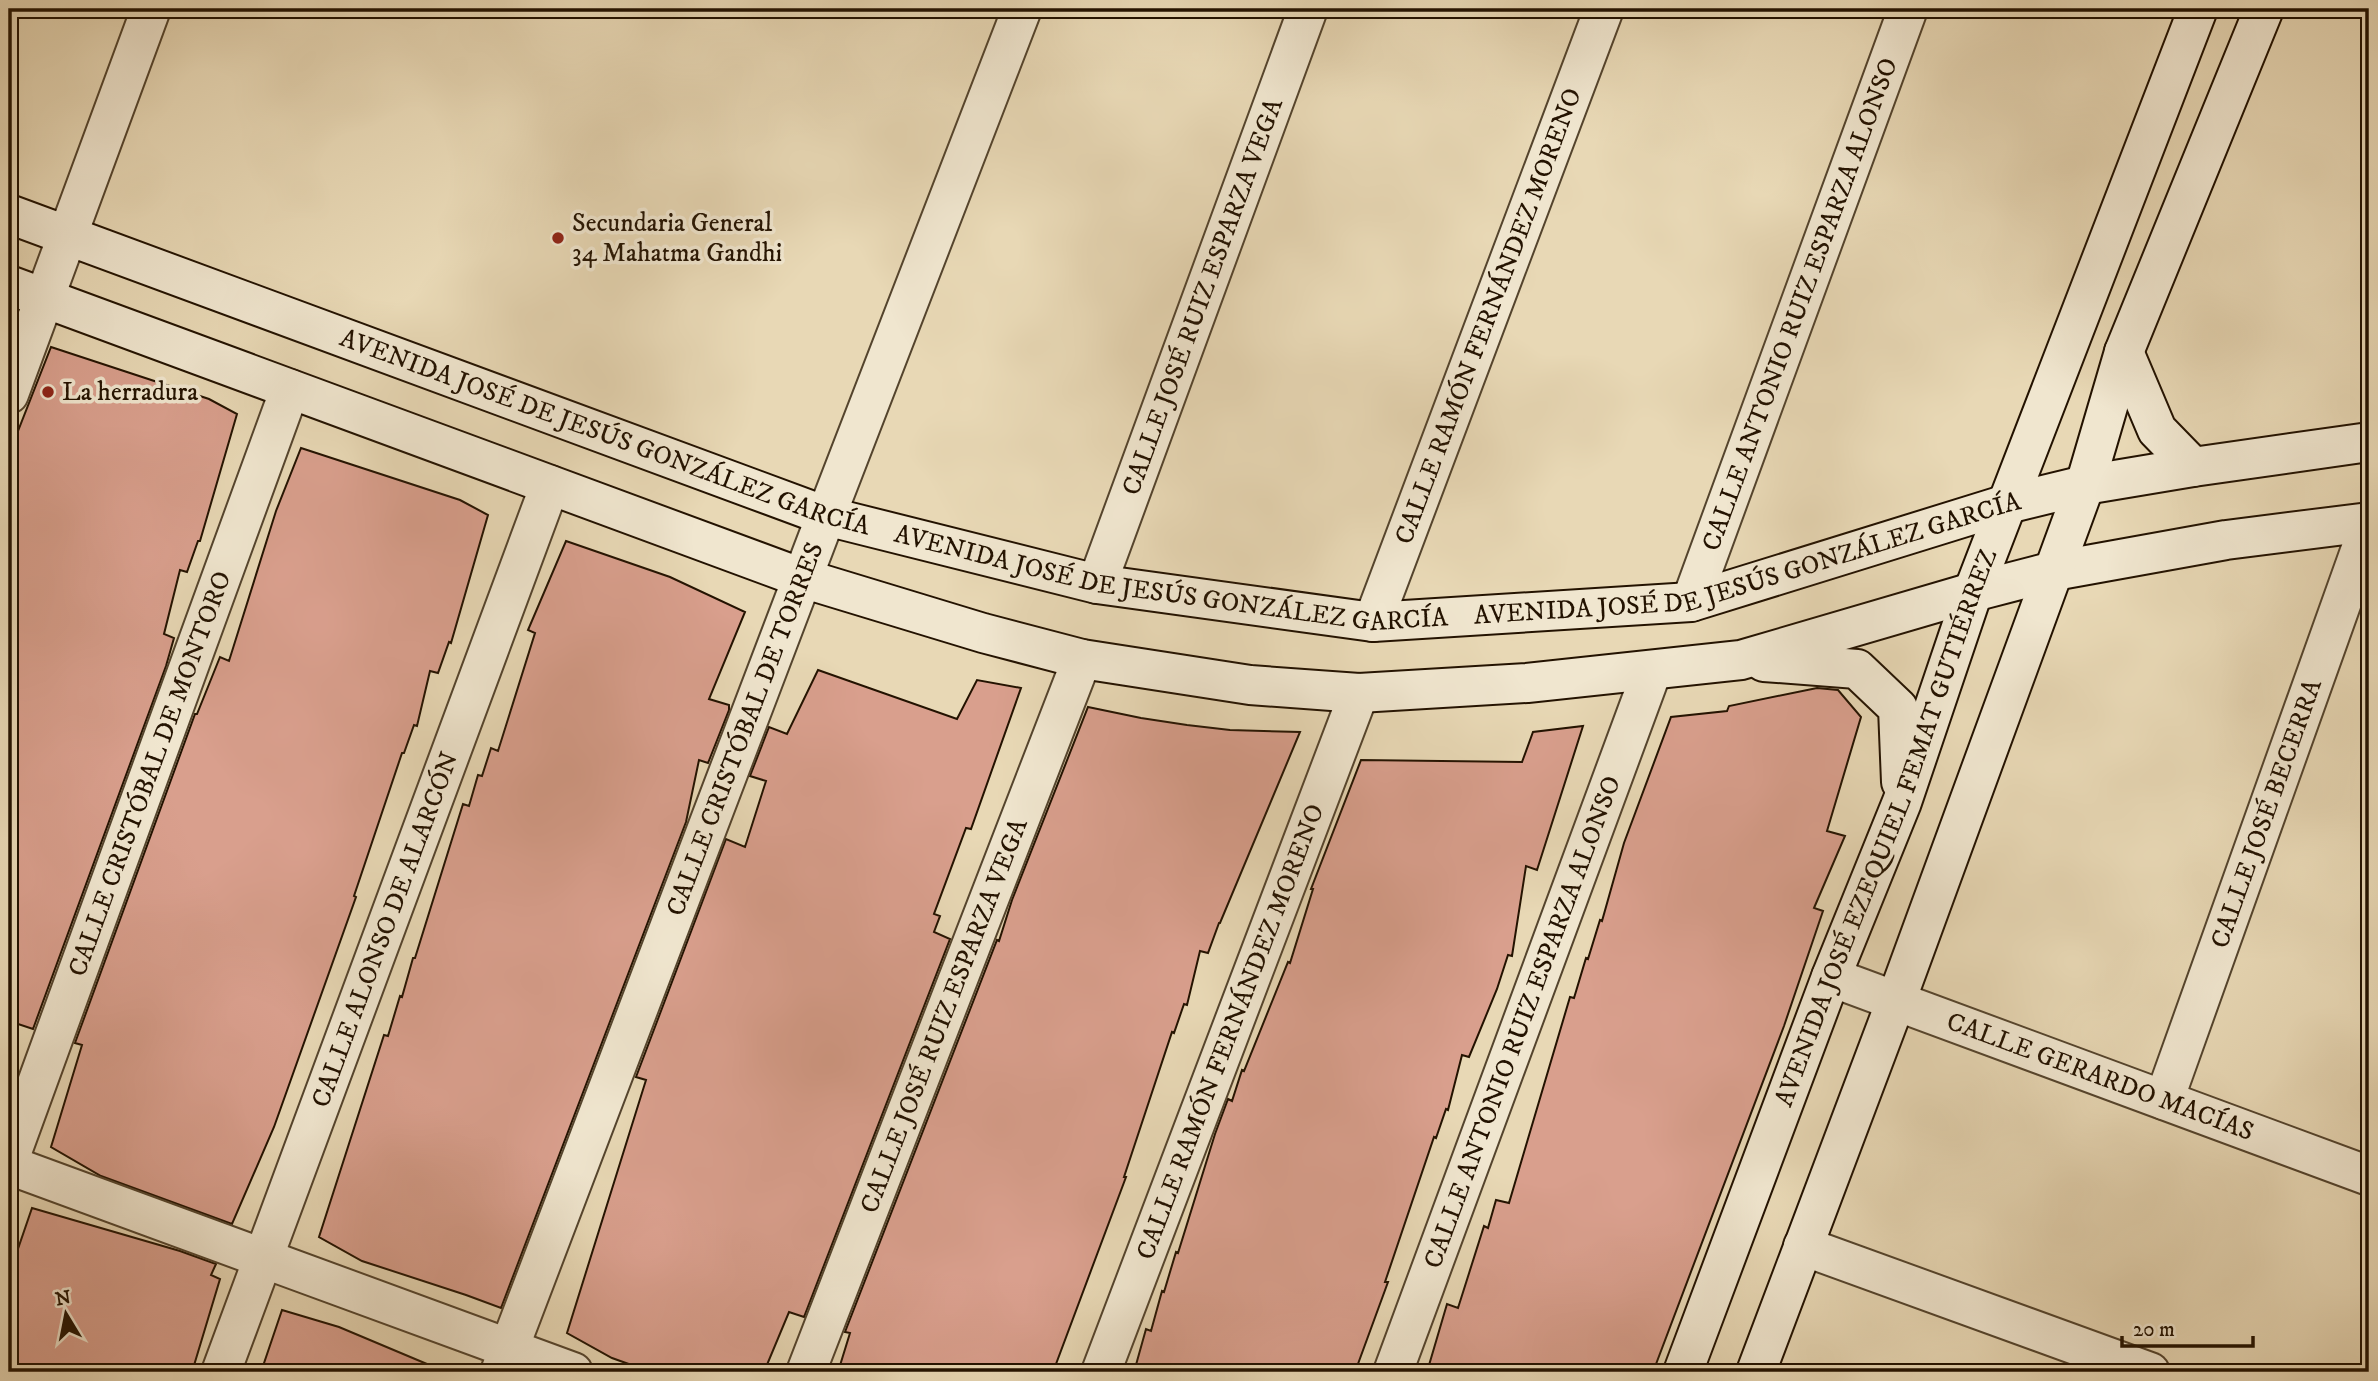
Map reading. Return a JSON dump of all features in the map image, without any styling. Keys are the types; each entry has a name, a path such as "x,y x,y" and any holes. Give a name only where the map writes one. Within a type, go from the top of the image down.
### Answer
{"street":[{"path":"9,394 151,9"},
{"name":"CALLE CRISTÓBAL DE TORRES","path":"504,1360 825,516 1022,9"},
{"name":"CALLE JOSÉ RUIZ ESPARZA VEGA","path":"1097,584 1308,9"},
{"name":"CALLE RAMÓN FERNÁNDEZ MORENO","path":"1373,622 1604,9"},
{"name":"CALLE ANTONIO RUIZ ESPARZA ALONSO","path":"1691,602 1908,9"},
{"name":"AVENIDA JOSÉ EZEQUIEL FEMAT GUTIÉRREZ","path":"1683,1372 1831,977 1902,802 1973,592 2198,9"},
{"path":"1756,1372 2054,571 2085,485 2124,352 2264,9"},
{"name":"AVENIDA JOSÉ DE JESÚS GONZÁLEZ GARCÍA","path":"9,214 825,516 1097,584 1373,622 1691,602 2007,504 2085,485 2369,442"},
{"path":"9,285 802,578 983,633 1082,659 1250,685 1359,692 1527,683 1741,660 2054,571 2226,540 2369,524"},
{"path":"2124,352 2157,430 2193,467"},
{"name":"CALLE CRISTÓBAL DE MONTORO","path":"9,1162 290,389"},
{"name":"CALLE ALONSO DE ALARCÓN","path":"222,1372 550,485"},
{"name":"CALLE JOSÉ BECERRA","path":"2164,1100 2369,524"},
{"name":"CALLE JOSÉ RUIZ ESPARZA VEGA","path":"806,1372 1082,659"},
{"path":"1741,660 1857,668 1898,708 1902,802"},
{"name":"CALLE ANTONIO RUIZ ESPARZA ALONSO","path":"1393,1372 1652,671"},
{"name":"CALLE RAMÓN FERNÁNDEZ MORENO","path":"1101,1372 1359,692"},
{"name":"CALLE GERARDO MACÍAS","path":"1831,977 2369,1176"},
{"path":"9,1162 264,1258 504,1360 573,1372"},
{"path":"1803,1246 2150,1372"}],"building":[{"path":"51,347 209,399 237,414 200,541 187,572 180,570 164,634 174,638 166,666 33,1029 9,1021 9,454"},
{"path":"301,448 460,500 488,515 451,643 449,642 438,673 430,671 417,726 414,725 402,753 354,896 356,897 274,1127 232,1224 101,1176 51,1147 82,1045 75,1043 195,714 220,657 229,661 276,511"},
{"path":"566,541 670,577 745,612 709,699 729,705 729,710 708,763 699,760 686,822 501,1308 362,1261 319,1237 384,1035 388,1036 415,958 463,804 469,806 478,775 482,776 491,748 498,751 535,633 528,630"},
{"path":"818,670 957,719 977,680 1021,688 971,829 966,828 934,914 940,916 934,932 950,939 804,1317 789,1312 764,1372 651,1372 612,1358 567,1333 646,1080 636,1077 726,839 745,847 766,781 750,776 769,727 787,734"},
{"path":"1817,688 1838,690 1861,717 1827,831 1845,836 1814,908 1823,911 1784,1026 1653,1372 1427,1372 1447,1304 1458,1308 1484,1226 1488,1228 1496,1200 1509,1203 1570,997 1574,998 1586,958 1588,959 1600,920 1602,921 1624,843 1671,717 1727,711 1729,706"},
{"path":"1088,707 1187,725 1230,730 1300,732 1208,953 1200,951 1187,1005 1184,1004 1174,1033 1172,1032 1126,1177 1053,1372 838,1372 850,1333 845,1332"},
{"path":"1583,726 1537,870 1526,866 1512,956 1508,955 1469,1057 1462,1055 1448,1110 1446,1109 1436,1138 1434,1137 1385,1282 1388,1282 1355,1372 1134,1372 1146,1329 1151,1331 1162,1291 1164,1292 1176,1252 1178,1253 1215,1134 1228,1099 1232,1101 1242,1070 1244,1071 1288,962 1290,963 1311,889 1361,760 1522,762 1533,732"},
{"path":"32,1208 216,1264 211,1275 220,1279 192,1372 9,1372 9,1275"},
{"path":"282,1310 339,1327 446,1372 261,1372"}],"place":[{"name":"Secundaria General 34 Mahatma Gandhi","path":"558,238"},
{"name":"La herradura","path":"48,392"}]}
